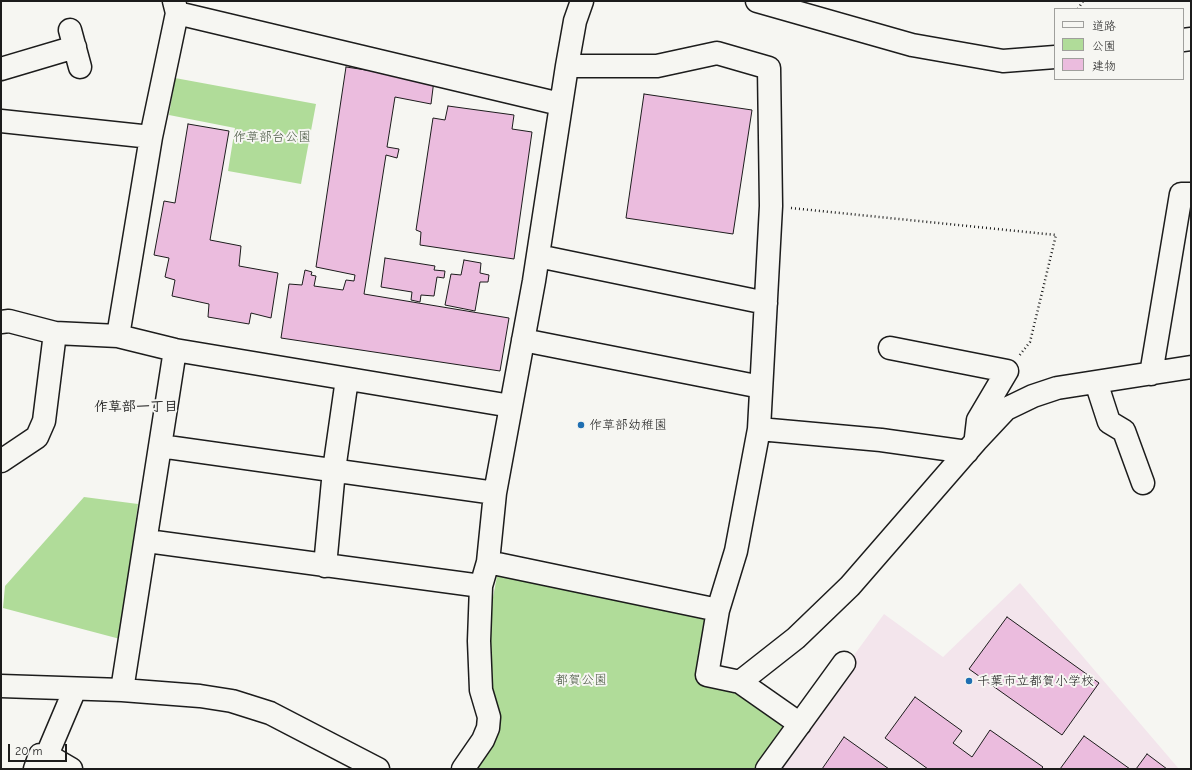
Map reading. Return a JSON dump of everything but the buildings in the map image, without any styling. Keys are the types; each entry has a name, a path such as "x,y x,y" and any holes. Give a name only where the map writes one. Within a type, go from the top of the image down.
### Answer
{"street":[{"path":"463,769 484,740 488,728 489,717 481,690 479,641 481,586 488,562 495,493 538,256 560,104 576,21 582,1"},
{"path":"757,1 912,45 1003,61 1054,57"},
{"path":"118,336 151,137 176,7 560,104"},
{"path":"1,68 75,48"},
{"path":"567,66 657,66 717,52 768,68 771,206 759,429 736,551 718,610 707,675 740,682 800,724"},
{"path":"1,121 151,137"},
{"path":"1151,374 1181,194 1191,194"},
{"path":"538,256 766,303"},
{"path":"1,322 9,321 55,333 118,336 175,350 511,406"},
{"path":"1,461 37,437 44,421 55,333"},
{"path":"523,340 761,387"},
{"path":"890,348 1007,371 978,420 971,446"},
{"path":"122,690 147,541 175,350"},
{"path":"740,682 796,638 850,586 971,446 1006,409 1033,396 1057,388 1191,368"},
{"path":"325,566 334,470 347,379"},
{"path":"1096,382 1109,422 1124,431 1144,483"},
{"path":"759,429 881,440 971,446"},
{"path":"160,446 495,493"},
{"path":"147,541 481,586"},
{"path":"488,562 718,610"},
{"path":"767,769 844,664"},
{"path":"1,686 122,690 200,696 232,701 270,713 378,769"},
{"path":"71,769 41,762 75,689"}],"path":[{"path":"771,206 1056,235 1030,342 1007,371"}],"shaded area":[{"name":"千葉市立都賀小学校","path":"1020,583 1179,769 771,769 884,614 943,657"}],"green space":[{"name":"作草部台公園","path":"175,78 316,104 301,184 228,171 235,128 169,115"},
{"path":"84,497 138,504 120,639 3,608 5,586"},
{"name":"都賀公園","path":"498,571 712,615 695,678 798,718 762,769 470,769 492,738 487,629"}],"place":[{"name":"作草部幼稚園","path":"581,425"},
{"name":"千葉市立都賀小学校","path":"969,681"}],"district":[{"name":"作草部一丁目","path":"136,407"}]}
